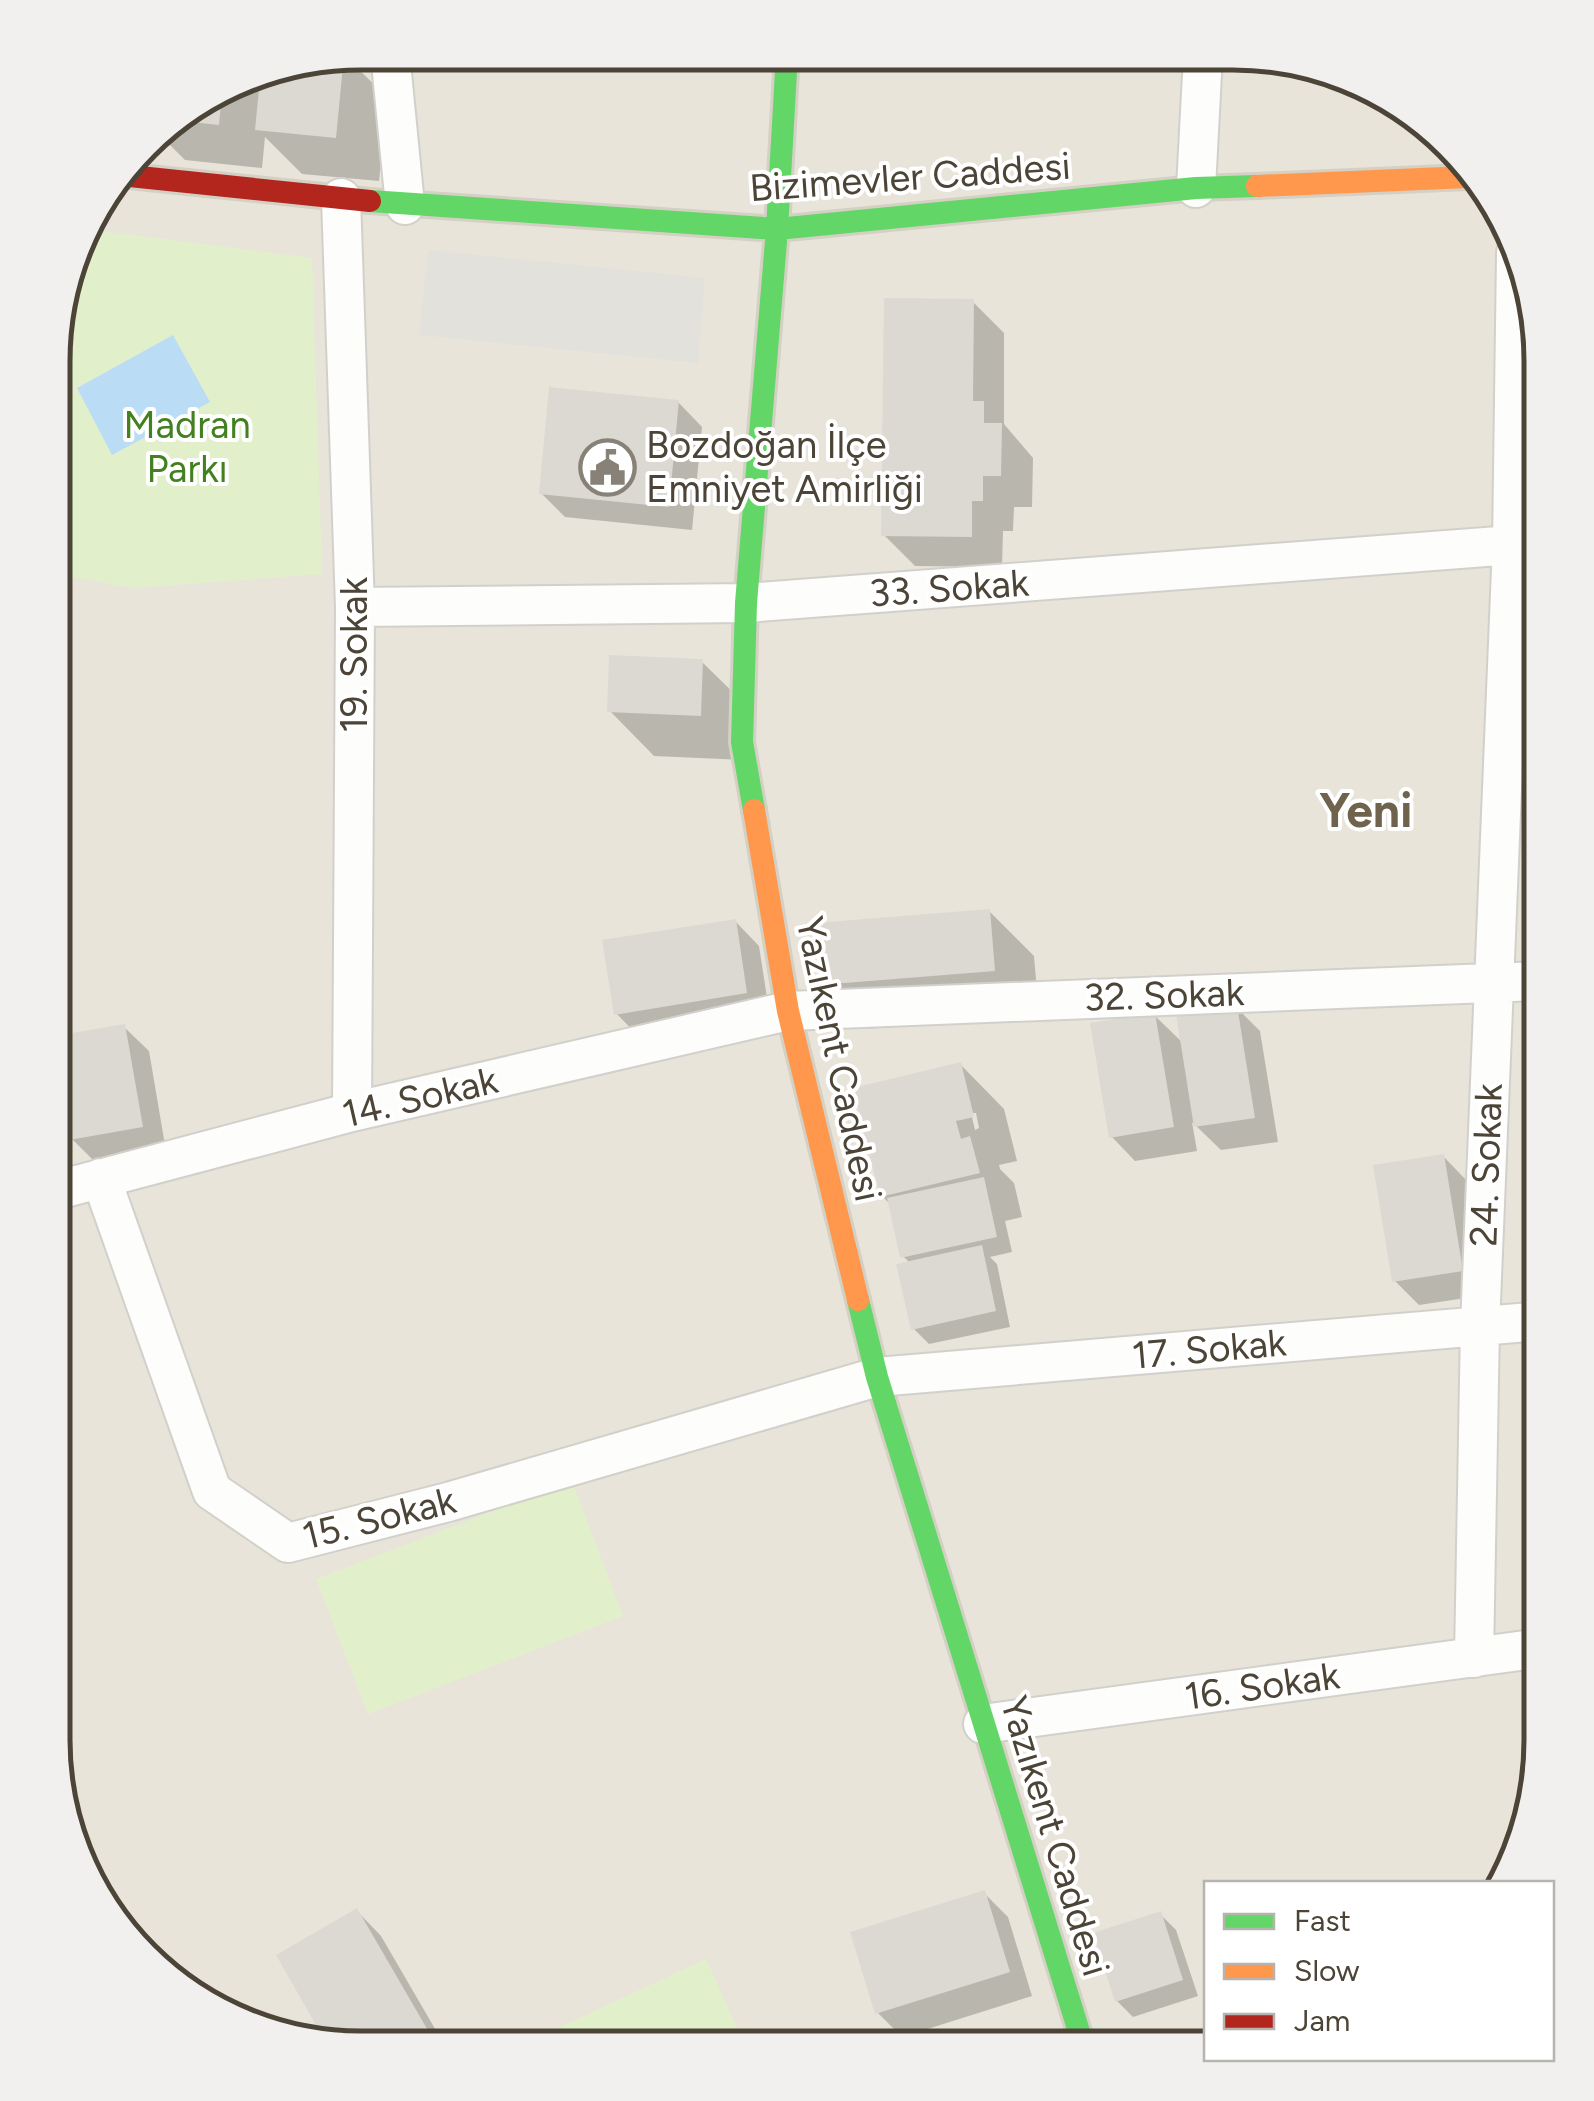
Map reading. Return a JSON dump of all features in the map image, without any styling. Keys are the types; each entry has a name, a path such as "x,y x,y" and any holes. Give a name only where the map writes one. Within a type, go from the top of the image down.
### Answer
{"street":[{"path":"392,70 405,204"},
{"name":"Yazıkent Caddesi","path":"786,70 746,603 742,742 788,1011 877,1377 1079,2031"},
{"path":"1196,188 1202,70"},
{"name":"Bizimevler Caddesi","path":"135,178 405,204 777,229 1196,188 1458,177"},
{"name":"19. Sokak","path":"341,198 355,607 352,1112"},
{"name":"24. Sokak","path":"1518,304 1524,463"},
{"name":"33. Sokak","path":"355,607 746,603 1524,545"},
{"name":"24. Sokak","path":"1474,1658 1480,1326 1494,981 1524,587"},
{"name":"32. Sokak","path":"788,1011 1524,981"},
{"name":"14. Sokak","path":"70,1186 352,1112 788,1011"},
{"name":"15. Sokak","path":"101,1178 212,1492 288,1543 448,1502 877,1377"},
{"name":"17. Sokak","path":"877,1377 1523,1322"},
{"name":"16. Sokak","path":"983,1724 1523,1651"}],"shaded area":[{"path":"361,70 1271,72 1344,92 1395,119 1452,169 1475,199 1509,267 1518,304 1524,361 1523,1759 1509,1834 1487,1881 1204,1881 1204,2031 323,2029 250,2009 215,1992 169,1959 119,1902 85,1834 72,1778 70,1740 72,323 92,250 109,215 142,169 169,142 215,109 286,80 323,72"},
{"path":"428,250 705,278 698,363 419,335"}],"green space":[{"name":"Madran Parkı","path":"101,231 312,258 322,574 134,588 70,577 72,323 85,267"},
{"path":"572,1481 623,1616 368,1714 316,1579"},
{"path":"706,1959 739,2031 551,2031"}],"water":[{"path":"173,335 210,402 112,455 77,388"}],"building":[{"path":"342,71 336,138 255,130 259,88"},
{"path":"221,106 219,125 195,122"},
{"path":"884,298 974,299 973,401 984,401 984,423 1002,423 1001,476 983,476 983,501 972,501 972,537 881,536"},
{"name":"Bozdoğan İlçe Emniyet Amirliği","path":"549,387 679,400 669,507 539,494"},
{"path":"609,655 703,659 701,716 607,712"},
{"path":"990,909 995,971 819,985 815,923"},
{"path":"736,919 747,993 614,1015 602,940"},
{"path":"1237,1005 1255,1118 1194,1127 1176,1014"},
{"path":"1155,1013 1174,1127 1109,1138 1090,1023"},
{"path":"125,1024 143,1127 70,1140 70,1033"},
{"path":"961,1062 974,1117 956,1121 961,1139 970,1136 980,1173 880,1197 853,1088"},
{"path":"1444,1154 1463,1271 1392,1282 1373,1165"},
{"path":"984,1177 997,1237 900,1258 887,1198"},
{"path":"982,1245 996,1311 911,1330 896,1264"},
{"path":"985,1890 1010,1972 875,2014 850,1932"},
{"path":"357,1908 428,2031 318,2028 276,1955"},
{"path":"1161,1911 1183,1980 1115,2002 1093,1933"}],"traffic: fast":[{"path":"754,810 742,742 746,603 786,70"},
{"path":"370,201 777,229 1196,188 1257,186"},
{"path":"858,1300 877,1377 1079,2031"}],"traffic: slow":[{"path":"1257,186 1458,177"},
{"path":"754,810 788,1011 858,1300"}],"traffic: jam":[{"path":"136,177 370,201"}],"place":[{"name":"Bozdoğan İlçe Emniyet Amirliği","path":"607,467"}],"district":[{"name":"Yeni","path":"1366,810"}]}
